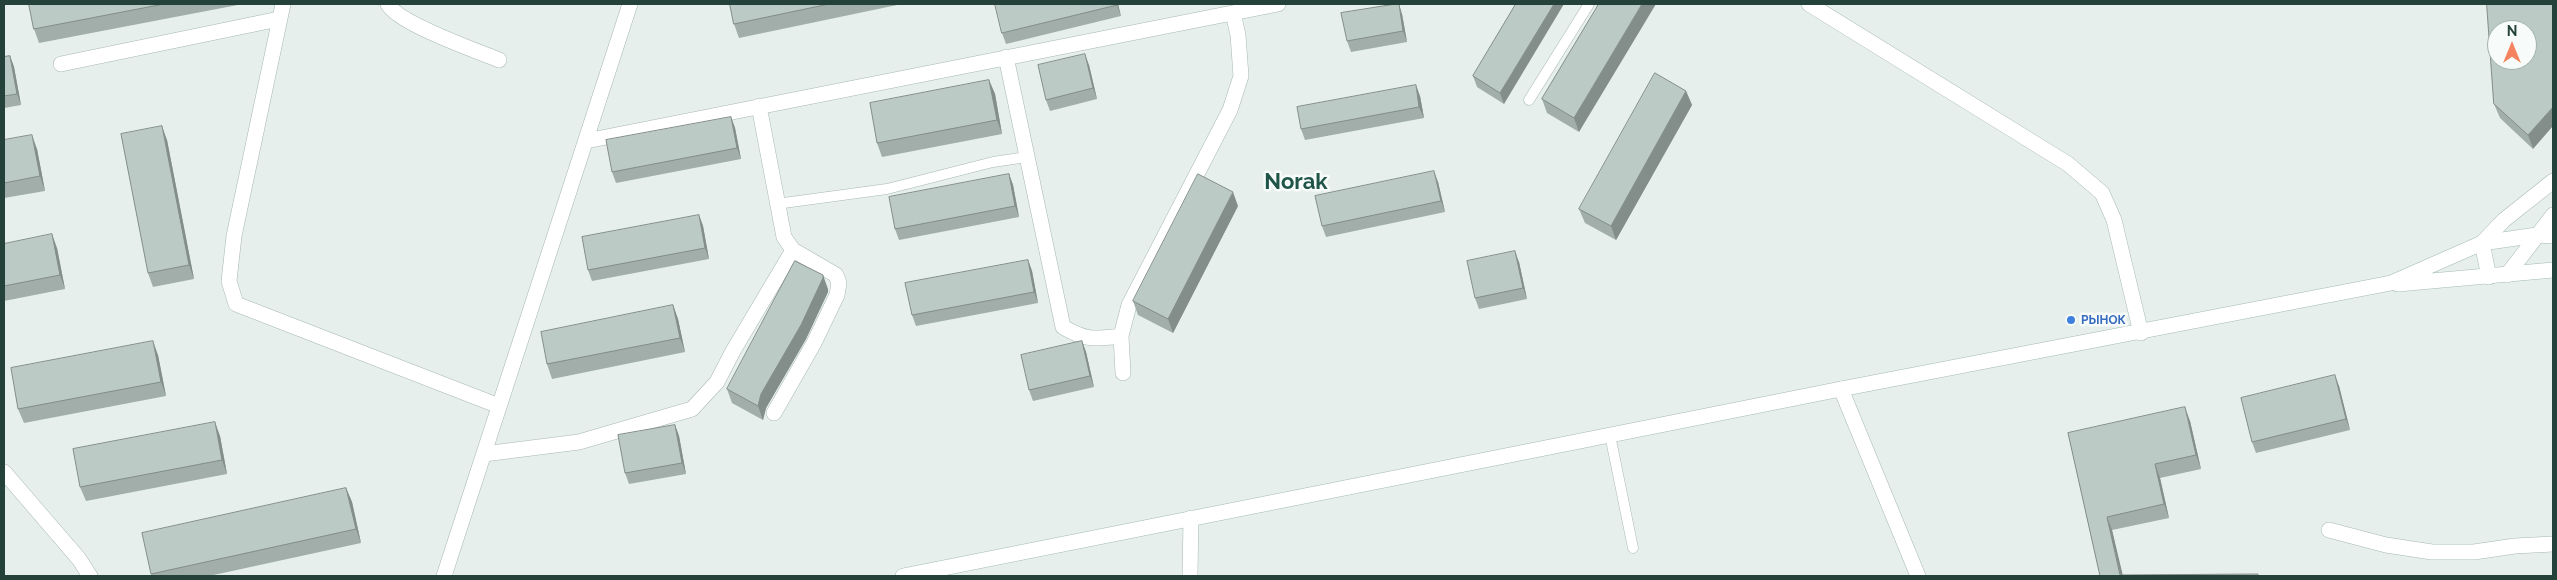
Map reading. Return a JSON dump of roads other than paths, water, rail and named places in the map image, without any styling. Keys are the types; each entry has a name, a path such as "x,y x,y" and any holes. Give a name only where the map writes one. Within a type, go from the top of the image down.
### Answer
{"street":[{"path":"283,4 234,236 229,281 236,304 499,406"},
{"path":"388,4 391,9 408,21 499,60"},
{"path":"444,576 630,4"},
{"path":"586,141 1278,4"},
{"path":"1809,4 2068,164 2102,193 2114,220 2141,333"},
{"path":"1123,373 1121,336 1129,305 1230,110 1241,76 1238,35 1233,13"},
{"path":"60,64 279,19"},
{"path":"1006,58 1063,326 1080,337 1097,339 1121,336"},
{"path":"759,106 776,204 784,236 793,250 836,275 839,283 837,295 814,343 774,413"},
{"path":"2482,243 2504,220 2553,180"},
{"path":"2507,275 2553,215"},
{"path":"2391,284 2482,243 2537,235 2553,236"},
{"path":"2482,243 2489,277"},
{"path":"484,454 579,442 692,409 717,382 732,351 793,250"},
{"path":"902,576 1841,389 2391,284 2409,284 2553,270"},
{"path":"1841,389 1918,576"},
{"path":"4,472 78,559 90,576"},
{"path":"1190,576 1191,518"},
{"path":"2330,530 2386,545 2432,552 2474,552 2515,546 2553,544"}],"lane":[{"path":"1529,100 1588,4"},
{"path":"776,204 887,189 993,162 1027,157"},
{"path":"1610,435 1633,548"}],"place":[{"name":"РЫНОК","path":"2071,320"}],"district":[{"name":"Norak","path":"1296,182"}]}
